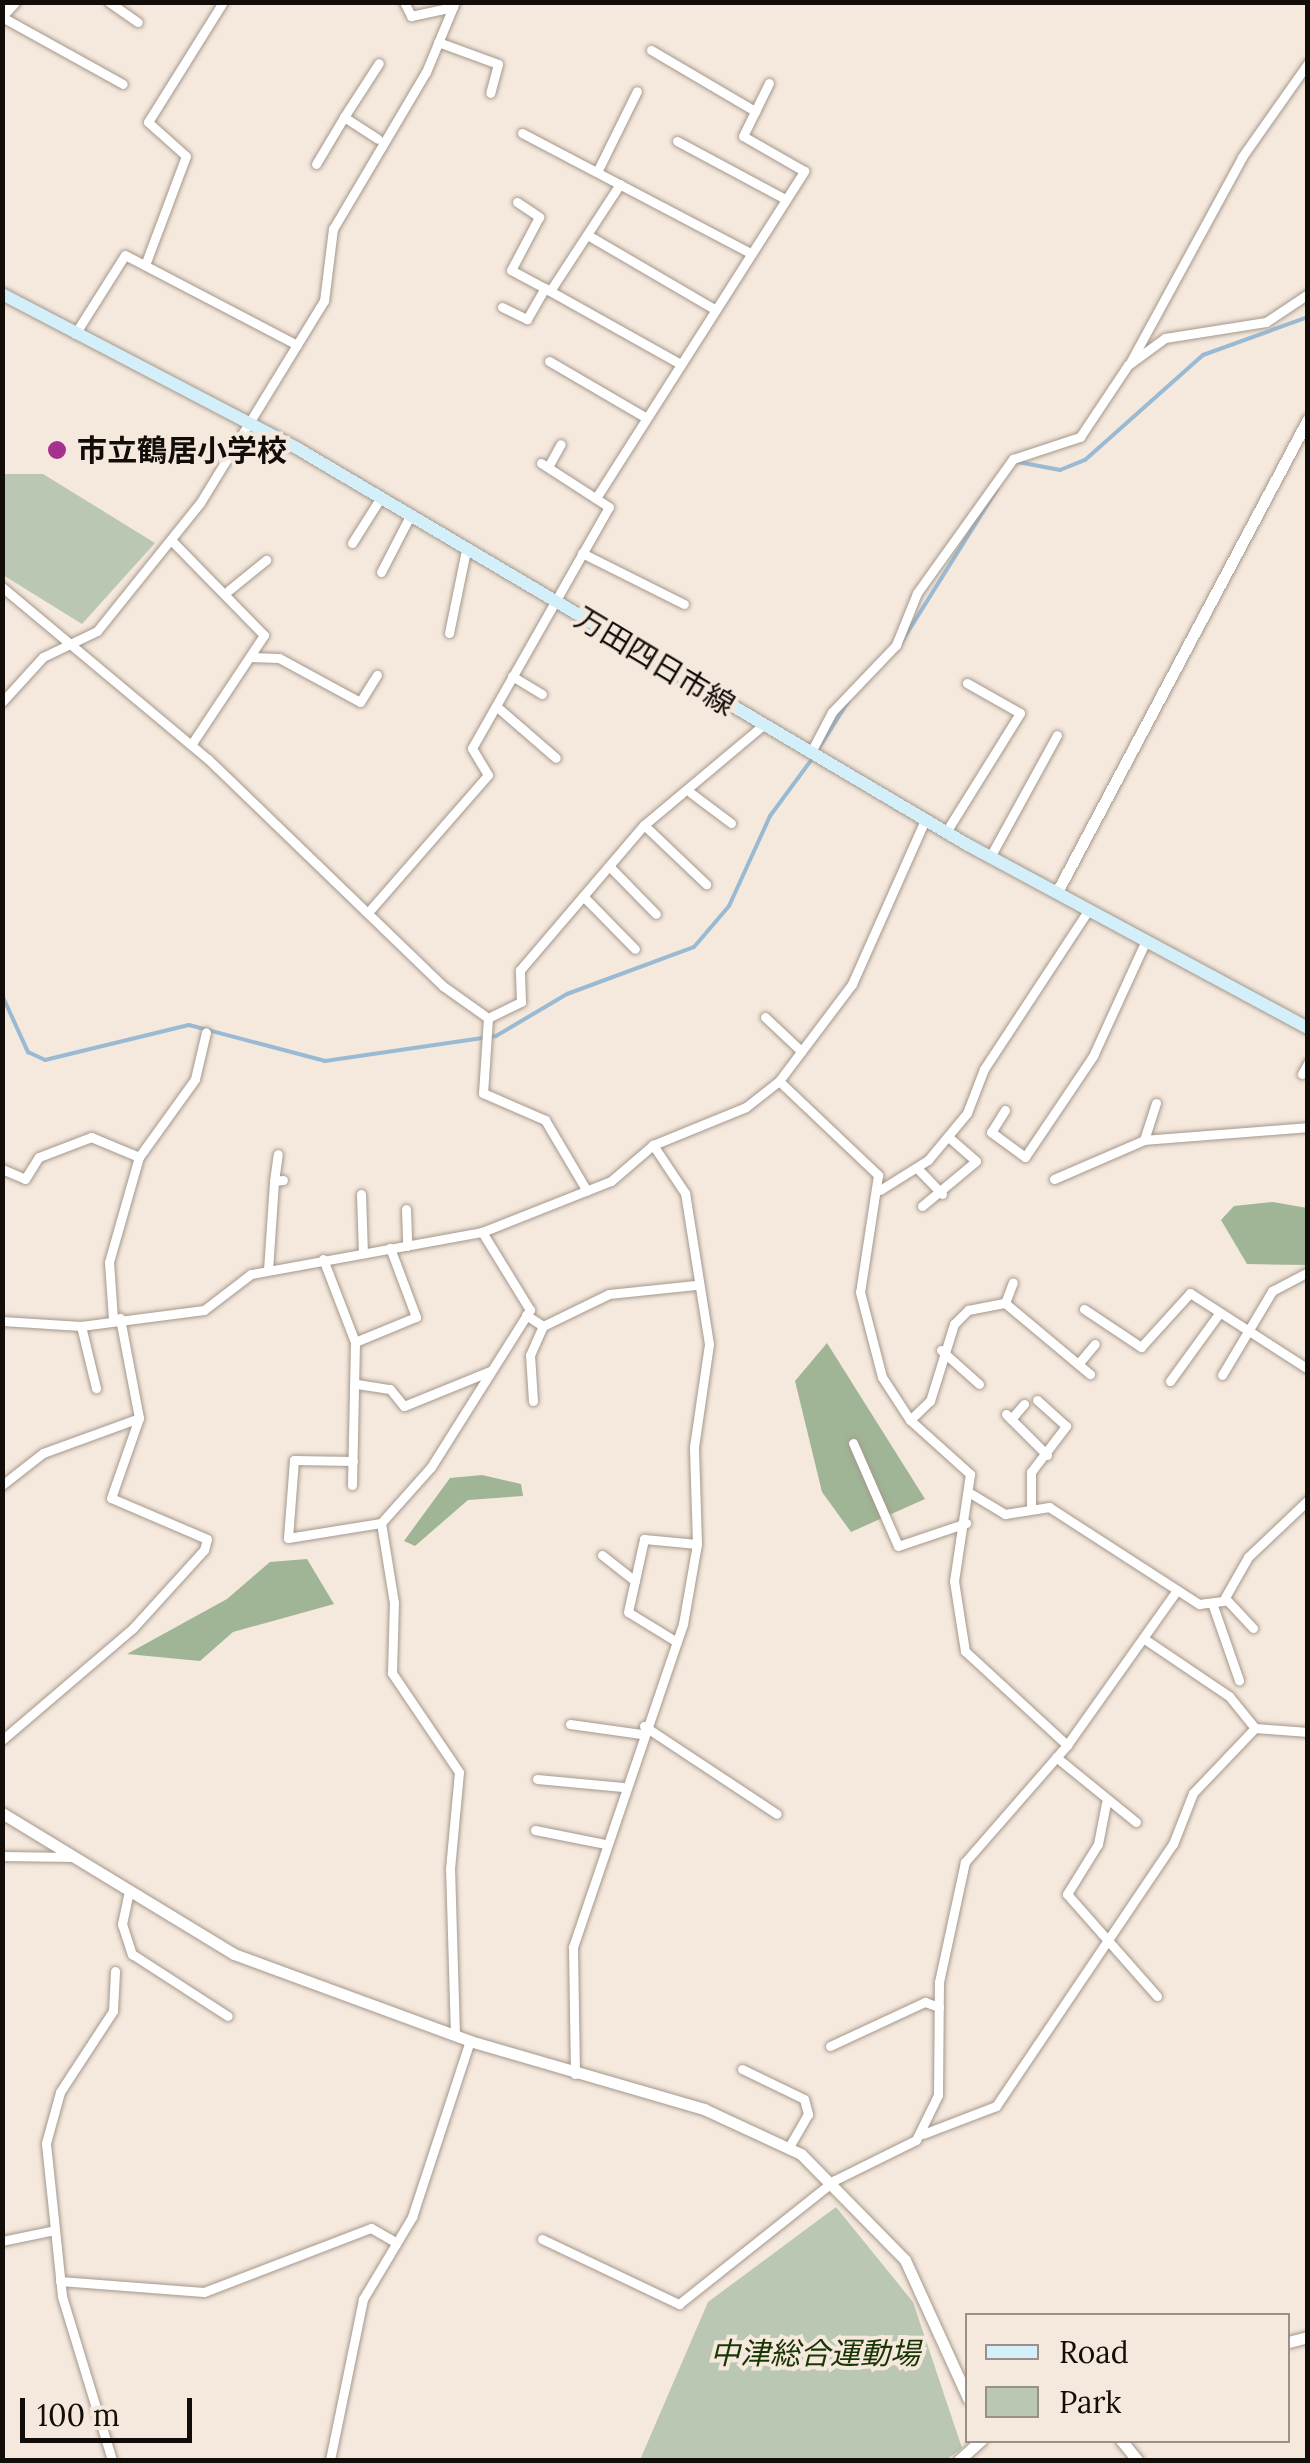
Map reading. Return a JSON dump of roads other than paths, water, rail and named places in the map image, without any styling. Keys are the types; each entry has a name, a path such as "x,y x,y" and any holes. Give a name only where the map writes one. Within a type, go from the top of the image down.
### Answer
{"main road":[{"name":"万田四日市線","path":"2,294 248,421 925,820 1308,1028"}],"street":[{"path":"14,2 2,16 124,84"},
{"path":"109,2 138,22"},
{"path":"145,265 186,156 148,122 224,2"},
{"path":"404,2 411,16 454,5"},
{"path":"2,702 65,647 97,630 171,540 324,301 333,229 378,139 438,42 454,5"},
{"path":"438,42 498,64 490,93"},
{"path":"651,50 755,111"},
{"path":"316,164 379,63"},
{"path":"811,752 832,712 896,645 917,594 1002,470 1026,450 1080,438 1128,366 1242,157 1308,63"},
{"path":"596,498 643,416 804,171 742,136 768,83"},
{"path":"596,172 637,91"},
{"path":"344,117 378,139"},
{"path":"522,133 751,253"},
{"path":"677,141 786,200"},
{"path":"591,238 620,184"},
{"path":"517,202 539,217 511,270 678,363"},
{"path":"502,306 528,319 581,237 591,238 714,308"},
{"path":"75,334 125,255 297,345"},
{"path":"1128,366 1165,338 1266,322 1308,294"},
{"path":"549,362 643,416"},
{"path":"1057,892 1304,435 1308,420"},
{"path":"371,909 488,776 472,748 609,507 544,465 561,444"},
{"path":"352,544 381,497"},
{"path":"381,572 411,514"},
{"path":"171,540 230,590 264,635 192,746"},
{"path":"449,632 466,550"},
{"path":"582,553 684,604"},
{"path":"230,590 266,560"},
{"path":"2,586 65,647 192,746 371,909 443,986 488,1018"},
{"path":"250,657 279,658 360,702 377,674"},
{"path":"512,676 542,694"},
{"path":"946,832 1020,713 966,682"},
{"path":"496,706 556,758"},
{"path":"488,1018 520,1002 520,970 644,824 691,792 763,725"},
{"path":"990,857 1057,735"},
{"path":"691,792 731,824"},
{"path":"2,1321 81,1326 117,1318 204,1310 268,1270 482,1232 587,1191 653,1144 746,1108 779,1081 852,984 925,820"},
{"path":"644,824 706,884"},
{"path":"608,866 656,914"},
{"path":"583,896 634,948"},
{"path":"880,1190 917,1168 948,1137 1089,909"},
{"path":"1005,1110 991,1132 1026,1157 1092,1056 1146,940"},
{"path":"488,1018 483,1093 545,1120 587,1191"},
{"path":"765,1018 801,1051"},
{"path":"2,1740 133,1628 204,1550 208,1539 111,1498 139,1418 109,1262 140,1157 196,1079 206,1032"},
{"path":"1302,1074 1308,1063"},
{"path":"779,1081 869,1160 880,1190 860,1292 882,1376 910,1420 970,1474 966,1523 954,1581 964,1652 1066,1745"},
{"path":"1144,1140 1156,1103"},
{"path":"1054,1179 1144,1140 1308,1127"},
{"path":"922,1206 942,1194 976,1161 948,1137"},
{"path":"2,1168 25,1180 39,1158 91,1138 140,1157"},
{"path":"575,2074 573,1947 622,1787 677,1642 697,1544 694,1447 709,1362 684,1193 653,1144"},
{"path":"268,1270 279,1181 278,1154"},
{"path":"917,1168 942,1194"},
{"path":"361,1194 362,1253"},
{"path":"406,1209 407,1246"},
{"path":"482,1232 526,1315 543,1326"},
{"path":"356,1342 416,1318 390,1248"},
{"path":"323,1259 356,1342 352,1484"},
{"path":"1222,1375 1272,1291 1308,1272"},
{"path":"1004,1303 1013,1282"},
{"path":"533,1401 530,1355 543,1326 609,1294 696,1285"},
{"path":"1084,1309 1141,1347 1190,1293 1218,1315 1249,1330 1308,1369"},
{"path":"910,1420 930,1401 941,1350 968,1310 1004,1303"},
{"path":"1004,1303 1090,1374"},
{"path":"353,1461 294,1460 288,1538 380,1524 431,1467 526,1315"},
{"path":"1170,1381 1218,1315"},
{"path":"81,1326 96,1388"},
{"path":"1078,1364 1096,1344"},
{"path":"941,1350 979,1384"},
{"path":"357,1384 390,1388 404,1406 490,1371"},
{"path":"1031,1506 1030,1472 1066,1426 1037,1400"},
{"path":"1024,1404 1008,1416 1047,1454"},
{"path":"2,1485 59,1446 139,1418"},
{"path":"853,1443 898,1546 966,1523"},
{"path":"970,1493 1005,1514 1031,1506 1108,1542 1174,1593 1212,1603 1225,1598 1248,1557 1308,1500"},
{"path":"380,1524 394,1603 392,1673 459,1772 450,1869 455,2035"},
{"path":"677,1642 630,1617 635,1580 649,1536 697,1544"},
{"path":"602,1555 635,1580"},
{"path":"920,2135 938,2095 938,2007 960,1872 1066,1745 1174,1593"},
{"path":"1225,1598 1252,1628"},
{"path":"1212,1603 1239,1680"},
{"path":"1143,1638 1229,1696 1254,1728 1308,1732"},
{"path":"570,1724 642,1730 777,1814"},
{"path":"542,2239 679,2304 835,2180 920,2135 996,2106 1173,1844 1193,1793 1254,1728"},
{"path":"1056,1757 1106,1803 1136,1822"},
{"path":"537,1779 622,1787"},
{"path":"1106,1803 1098,1844 1066,1894 1109,1934 1157,1996"},
{"path":"2,1813 234,1954 470,2041 704,2109 789,2147 835,2180 905,2260 965,2391"},
{"path":"535,1830 605,1844"},
{"path":"2,1856 74,1857"},
{"path":"129,1890 122,1924 132,1954 228,2016"},
{"path":"112,2460 60,2281 50,2116 105,2030 115,1971"},
{"path":"830,2046 925,2002 938,2007"},
{"path":"330,2460 349,2349 392,2240 426,2180 470,2041"},
{"path":"742,2069 804,2099 808,2114 789,2147"},
{"path":"60,2281 204,2292 371,2228 392,2240"},
{"path":"2,2241 55,2230"},
{"path":"958,2460 977,2443"}],"waterway":[{"path":"1018,462 1060,470 1085,460 1203,355 1308,317"},
{"path":"899,646 997,489"},
{"path":"817,751 849,700"},
{"path":"2,995 28,1052 45,1060 189,1025 325,1061 496,1036 567,994 694,947 729,906 770,816 812,759"}],"place":[{"name":"市立鶴居小学校","path":"57,450"}],"park label":[{"name":"中津総合運動場","path":"815,2353"}]}
